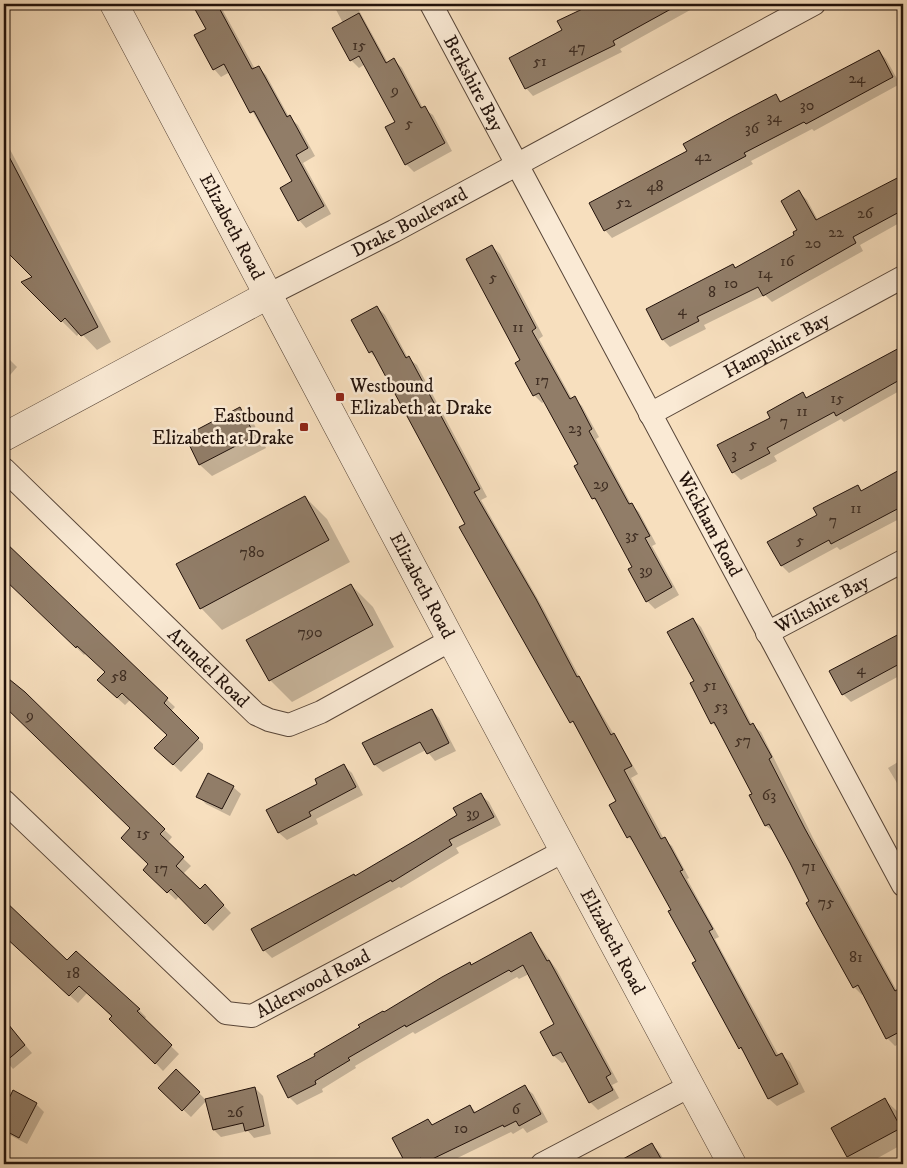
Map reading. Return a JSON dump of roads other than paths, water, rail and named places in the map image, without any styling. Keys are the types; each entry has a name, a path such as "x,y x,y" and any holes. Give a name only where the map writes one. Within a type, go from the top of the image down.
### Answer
{"street":[{"name":"Elizabeth Road","path":"114,4 451,640 732,1164"},
{"name":"Berkshire Bay","path":"431,4 516,163"},
{"name":"Drake Boulevard","path":"4,437 814,4"},
{"name":"Wickham Road","path":"516,163 767,633 895,851 903,885"},
{"name":"Hampshire Bay","path":"650,414 903,278"},
{"name":"Arundel Road","path":"4,469 256,714 269,720 289,725 322,712 451,640"},
{"name":"Wiltshire Bay","path":"767,633 903,561"},
{"name":"Alderwood Road","path":"4,801 226,1013 252,1016 564,851"},
{"path":"542,1164 690,1086"}],"place":[{"name":"Westbound Elizabeth at Drake","path":"340,397"},
{"name":"Eastbound Elizabeth at Drake","path":"304,427"}]}
